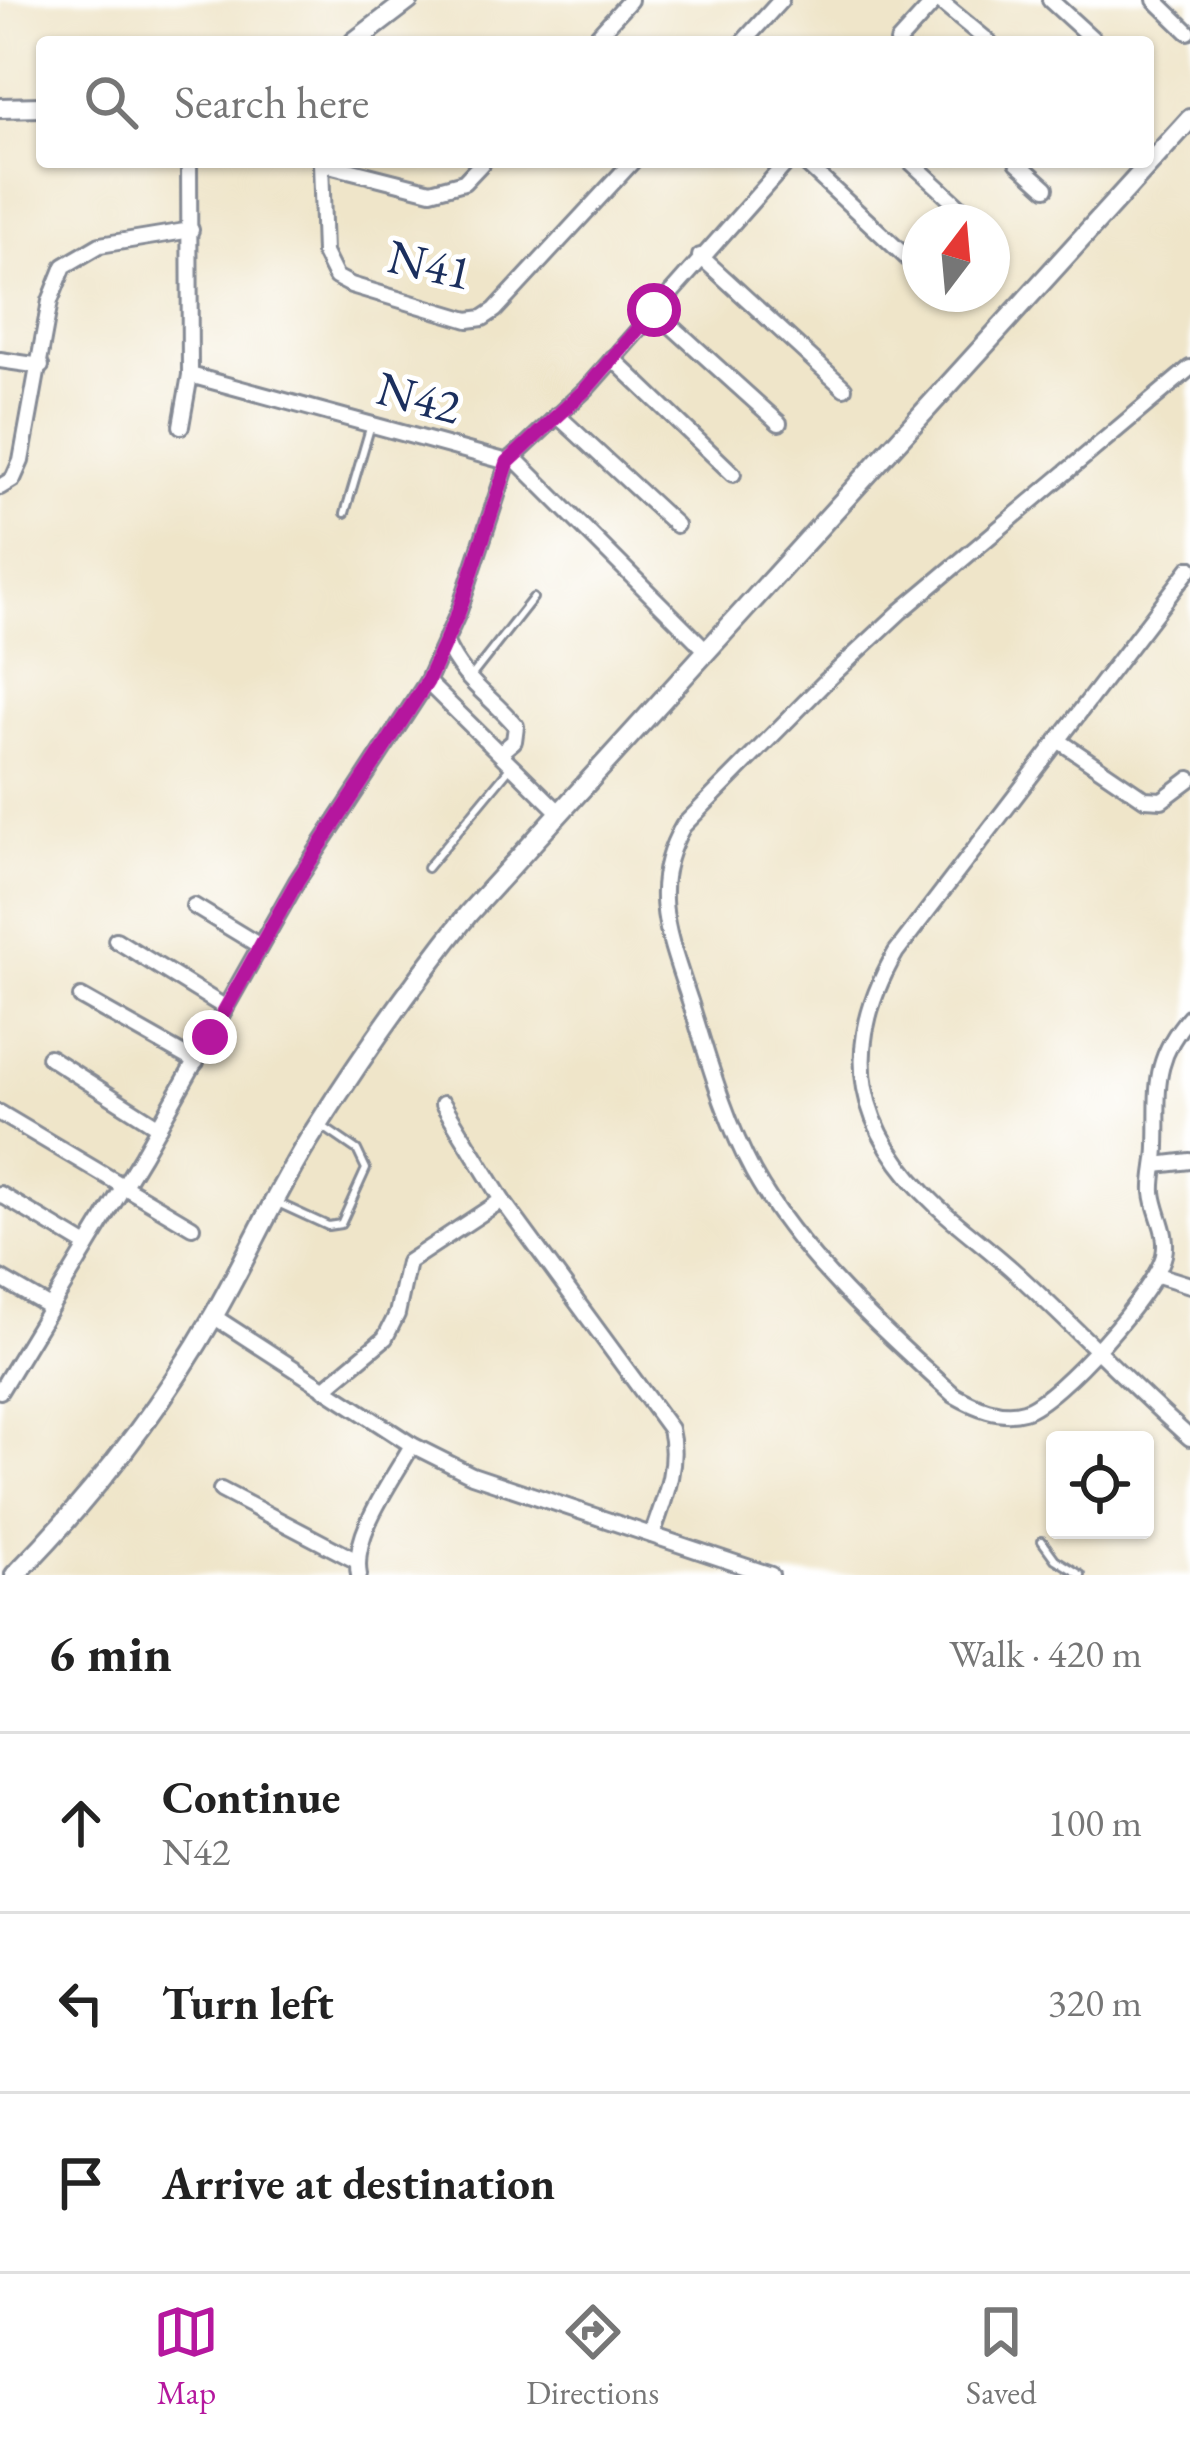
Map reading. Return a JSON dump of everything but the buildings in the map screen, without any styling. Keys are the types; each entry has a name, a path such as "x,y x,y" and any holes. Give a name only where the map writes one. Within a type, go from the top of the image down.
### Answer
{"street":[{"path":"362,36 409,0"},
{"path":"597,36 630,0"},
{"path":"748,36 781,0"},
{"path":"904,36 938,0 982,36"},
{"path":"1049,0 1089,36"},
{"path":"1155,0 1188,32"},
{"path":"0,108 36,107"},
{"path":"1154,159 1190,119"},
{"path":"181,426 190,375 190,168"},
{"name":"N41","path":"321,168 324,253 336,278 468,320 484,318 495,310 626,168"},
{"path":"344,168 431,191 464,182 477,168"},
{"name":"N42","path":"190,375 511,459 612,358 781,168"},
{"path":"810,168 902,253"},
{"path":"918,168 956,204"},
{"path":"1024,168 1046,188"},
{"path":"15,1575 152,1411 213,1316 319,1124 467,914 1146,168"},
{"path":"0,487 13,479 21,461 50,301 64,266 100,245 191,230"},
{"path":"700,256 844,388"},
{"path":"654,310 779,423"},
{"path":"612,358 733,474"},
{"path":"0,360 41,366"},
{"path":"1190,368 827,680 683,826 668,852 662,881 673,949 724,1107 753,1171 851,1298 954,1395 994,1412 1024,1411 1059,1390 1158,1275 1166,1247 1153,1198 1156,1087 1170,1043 1190,1016"},
{"path":"557,415 676,524"},
{"path":"0,1391 6,1366 50,1307 124,1186 297,881 427,682 511,459 707,652"},
{"path":"1190,568 896,952 869,1009 861,1066 875,1125 935,1204 1012,1269 1190,1438"},
{"path":"446,641 468,681 516,726 514,741 500,752"},
{"path":"427,682 560,813"},
{"path":"1058,740 1145,799 1162,800 1190,779"},
{"path":"194,906 260,946"},
{"path":"116,940 226,1008"},
{"path":"81,997 196,1062"},
{"path":"49,1058 159,1127"},
{"path":"442,1104 502,1200 670,1429 673,1467 652,1535"},
{"path":"0,1113 191,1227"},
{"path":"1156,1165 1190,1161"},
{"path":"0,1194 87,1246"},
{"path":"323,1389 385,1338 397,1314 408,1262 502,1200"},
{"path":"1158,1275 1190,1285"},
{"path":"0,1278 50,1307"},
{"path":"213,1316 412,1445 514,1491 771,1575"},
{"path":"221,1490 358,1568 368,1528 412,1445"}],"lane":[{"path":"344,513 370,425"},
{"path":"468,681 533,598"},
{"path":"427,868 513,765"},
{"path":"274,1202 328,1226 341,1225 366,1169 357,1150 319,1124"},
{"path":"1042,1541 1060,1563 1081,1575"}],"route":[{"path":"210,1037 297,881 427,682 459,611 508,462 586,389 654,310"}]}
